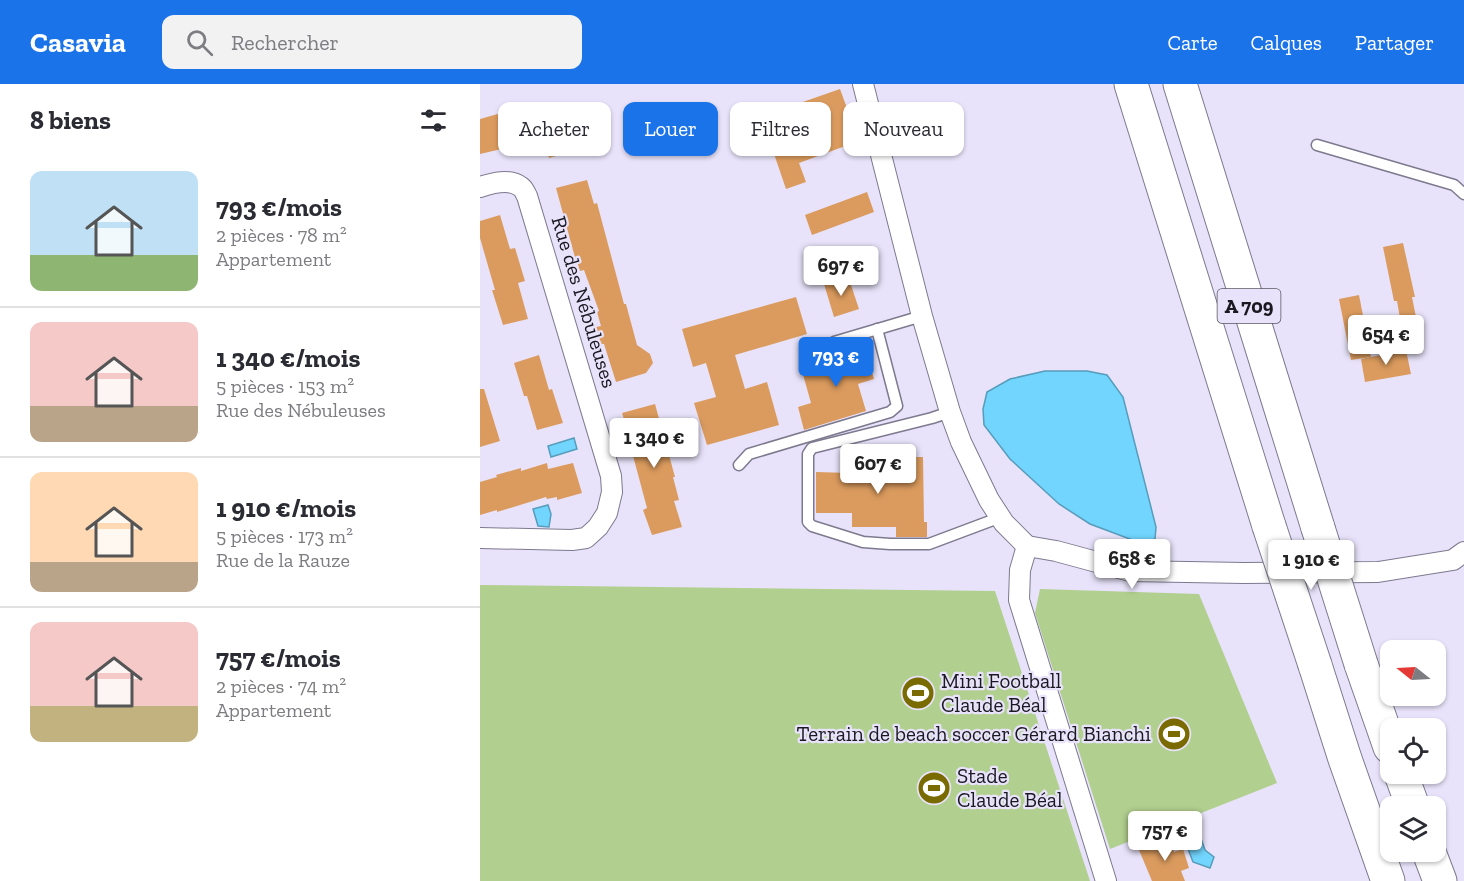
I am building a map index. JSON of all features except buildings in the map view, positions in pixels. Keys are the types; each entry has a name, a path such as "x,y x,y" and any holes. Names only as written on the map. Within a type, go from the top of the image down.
{"highway":[{"name":"A 709","path":"1131,84 1269,526 1388,881"},
{"name":"A 709","path":"1180,84 1318,528 1380,718"},
{"path":"1433,862 1440,881"}],"street":[{"path":"863,84 922,316 950,412 961,442 990,500 1004,524 1027,546 1056,551 1130,571 1244,573 1378,572 1453,560 1464,552"},
{"name":"Rue des Nébuleuses","path":"480,187 492,183 508,182 520,186 527,196 611,476 612,492 607,513 586,538 572,540 480,538"},
{"path":"1027,546 1019,581 1019,600 1106,881"}],"lane":[{"path":"1317,145 1454,185 1464,194"},
{"path":"834,342 922,316"},
{"path":"739,465 749,454 890,412 897,406 877,330"},
{"path":"950,412 812,448 808,454 808,522 812,526 864,542 929,544 1001,517"}],"green space":[{"path":"480,585 995,591 1090,881 480,881"},
{"path":"1040,589 1199,594 1277,783 1110,849 1035,613"}],"water":[{"path":"1045,371 1087,371 1107,375 1123,397 1156,527 1155,539 1143,544 1090,524 1059,504 1010,459 984,425 983,409 987,392 1010,379"},
{"path":"574,438 577,449 551,457 548,446"},
{"path":"548,505 551,514 549,527 538,526 533,509"},
{"path":"1197,827 1205,850 1214,857 1210,868 1193,862 1182,833"}],"place":[{"name":"Mini Football Claude Béal","path":"918,693"},
{"name":"Terrain de beach soccer Gérard Bianchi","path":"1174,734"},
{"name":"Stade Claude Béal","path":"934,788"}]}
